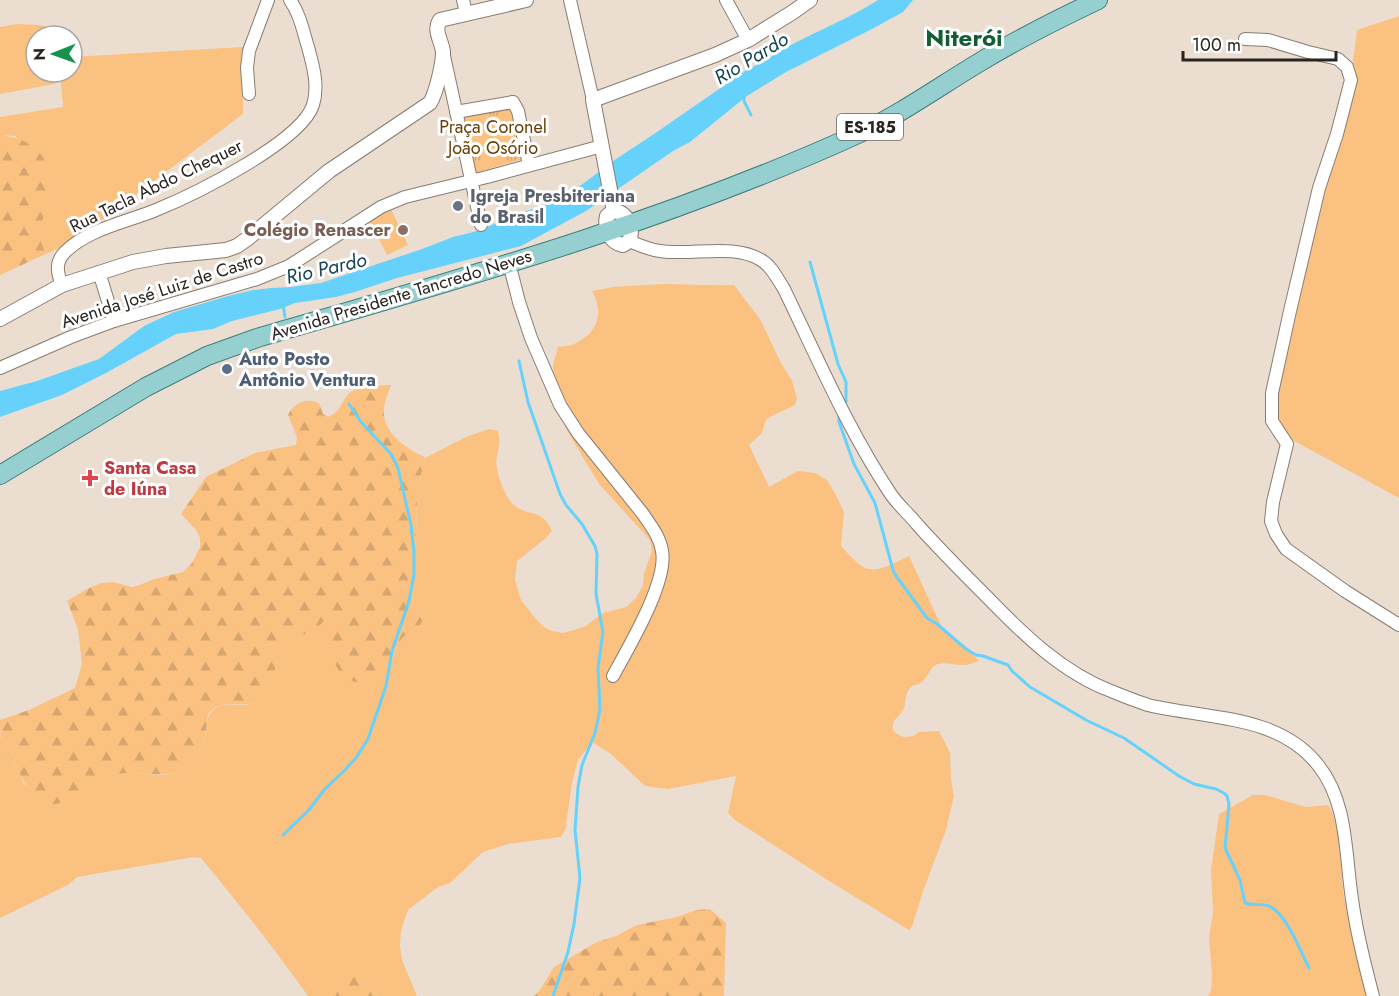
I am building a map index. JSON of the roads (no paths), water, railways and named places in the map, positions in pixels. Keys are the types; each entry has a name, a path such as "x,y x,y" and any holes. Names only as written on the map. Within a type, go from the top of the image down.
{"main road":[{"name":"ES-185","path":"616,224 650,217 766,174 861,133 1014,41 1098,0"},
{"path":"561,246 616,224"},
{"path":"561,246 593,229 616,224"},
{"name":"Avenida Presidente Tancredo Neves","path":"0,475 146,387 207,356 257,338 561,246"}],"street":[{"path":"249,94 248,59 268,0"},
{"name":"Rua Tacla Abdo Chequer","path":"62,285 57,274 58,263 64,253 83,238 157,210 252,162 295,130 308,115 313,107 316,93 313,64 301,23 290,0"},
{"path":"481,225 437,29 438,21 465,7 526,0"},
{"path":"570,0 593,100 616,224 659,251 734,252 762,260 784,289 867,454 892,495 933,542 1006,617 1053,658 1077,675 1109,691 1148,704 1242,721 1280,734 1302,749 1318,765 1336,796 1344,836 1352,900 1373,996"},
{"path":"726,0 748,40"},
{"path":"593,100 715,55 748,40 810,0"},
{"path":"1245,39 1268,40 1338,59 1347,67 1351,80 1337,134 1319,188 1272,393 1272,421 1287,444 1273,502 1271,521 1286,549 1345,591 1399,625"},
{"path":"0,319 62,285 99,272 133,262 166,256 226,250 248,239 329,171 430,103 437,85 443,52"},
{"path":"456,112 513,102 518,111 529,165"},
{"name":"Avenida José Luiz de Castro","path":"0,368 114,321 257,279 289,266 393,201 420,192 471,181 602,146"},
{"path":"509,263 531,338 560,405 578,433 643,514 660,542 663,554 660,579 655,594 614,676"},
{"path":"99,272 114,321"}],"water":[{"path":"878,0 913,0 903,12 786,72 747,96 690,142 673,151 586,211 521,246 397,278 336,297 295,303 232,321 213,329 176,334 62,395 0,417 0,391 37,381 99,359 144,326 174,312 253,290 321,283 453,237 477,231 553,202 572,192 616,159 748,69"}],"waterway":[{"path":"744,95 744,101 751,115"},
{"path":"810,262 838,364 846,382 846,402"},
{"path":"283,304 285,317"},
{"path":"519,361 528,402 560,494 595,546 597,554 596,594 603,632 598,668 600,710 595,733 582,765 578,787 575,830 580,878 574,924 568,952 553,996"},
{"path":"283,835 356,758 368,739 386,686 392,651 409,601 414,574 411,525 398,468 391,454 361,422 349,404"},
{"path":"839,413 839,422 854,464 875,503 893,570 927,618 966,649 976,655 1008,665 1030,687 1086,720 1124,738 1179,776 1194,784 1224,793 1229,804 1225,848 1240,880 1245,903 1269,906 1281,916 1309,968"}],"place":[{"name":"Igreja Presbiteriana do Brasil","path":"458,206"},
{"name":"Colégio Renascer","path":"403,230"},
{"name":"Auto Posto Antônio Ventura","path":"227,369"},
{"name":"Santa Casa de Iúna","path":"90,478"}],"district":[{"name":"Niterói","path":"964,38"}],"water label":[{"name":"Rio Pardo","path":"751,58"},
{"name":"Rio Pardo","path":"326,268"}],"park label":[{"name":"Praça Coronel João Osório","path":"493,137"}]}
